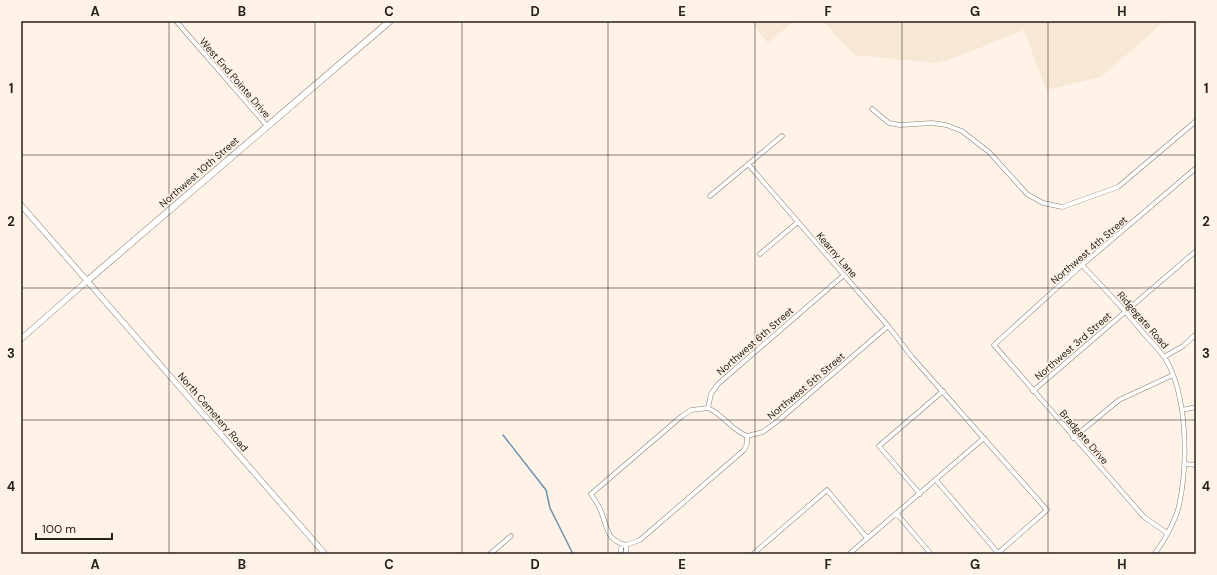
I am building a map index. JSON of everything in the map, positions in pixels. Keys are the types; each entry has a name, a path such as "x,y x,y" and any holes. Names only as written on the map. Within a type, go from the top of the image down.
{"main road":[{"name":"Northwest 10th Street","path":"87,281 390,21"}],"street":[{"name":"West End Pointe Drive","path":"176,21 268,126"},
{"path":"872,109 888,123 900,125 932,123 946,125 962,131 989,152 1026,194 1043,203 1062,207 1118,187 1196,121"},
{"path":"710,196 782,136"},
{"name":"Kearny Lane","path":"748,164 888,326 912,357 1047,510 998,553"},
{"name":"Northwest 4th Street","path":"994,345 1082,265 1196,168"},
{"name":"North Cemetery Road","path":"21,205 325,554"},
{"path":"760,254 798,222"},
{"name":"Northwest 3rd Street","path":"1033,391 1196,251"},
{"name":"Ridgegate Road","path":"1082,265 1126,311 1164,358 1173,375 1182,410 1184,464 1179,507 1167,533 1154,554"},
{"name":"Northwest 6th Street","path":"708,408 711,394 718,384 844,275"},
{"name":"Northwest 10th Street","path":"21,339 87,281"},
{"name":"Northwest 5th Street","path":"747,436 763,432 779,420 888,326"},
{"path":"1164,358 1183,346 1196,334"},
{"name":"Bradgate Drive","path":"994,345 1073,438 1144,517 1167,533"},
{"path":"1073,438 1119,400 1173,375"},
{"path":"920,494 879,446 943,391"},
{"path":"1182,410 1196,407"},
{"path":"620,554 624,545 640,540 744,450 747,444 747,436 738,432 721,416 708,408 691,410 682,416 592,494 602,514 606,530 612,537 624,545 626,554"},
{"path":"849,554 984,438"},
{"path":"1184,464 1196,465"},
{"path":"936,480 998,553"},
{"path":"753,554 827,490 867,538"},
{"path":"897,514 931,554"},
{"path":"490,554 512,536"}],"shaded area":[{"path":"750,21 794,21 768,43"},
{"path":"823,21 1165,21 1101,77 1046,90 1024,30 960,56 936,63 854,55"}],"waterway":[{"path":"503,435 546,490 550,508 573,554"}]}
